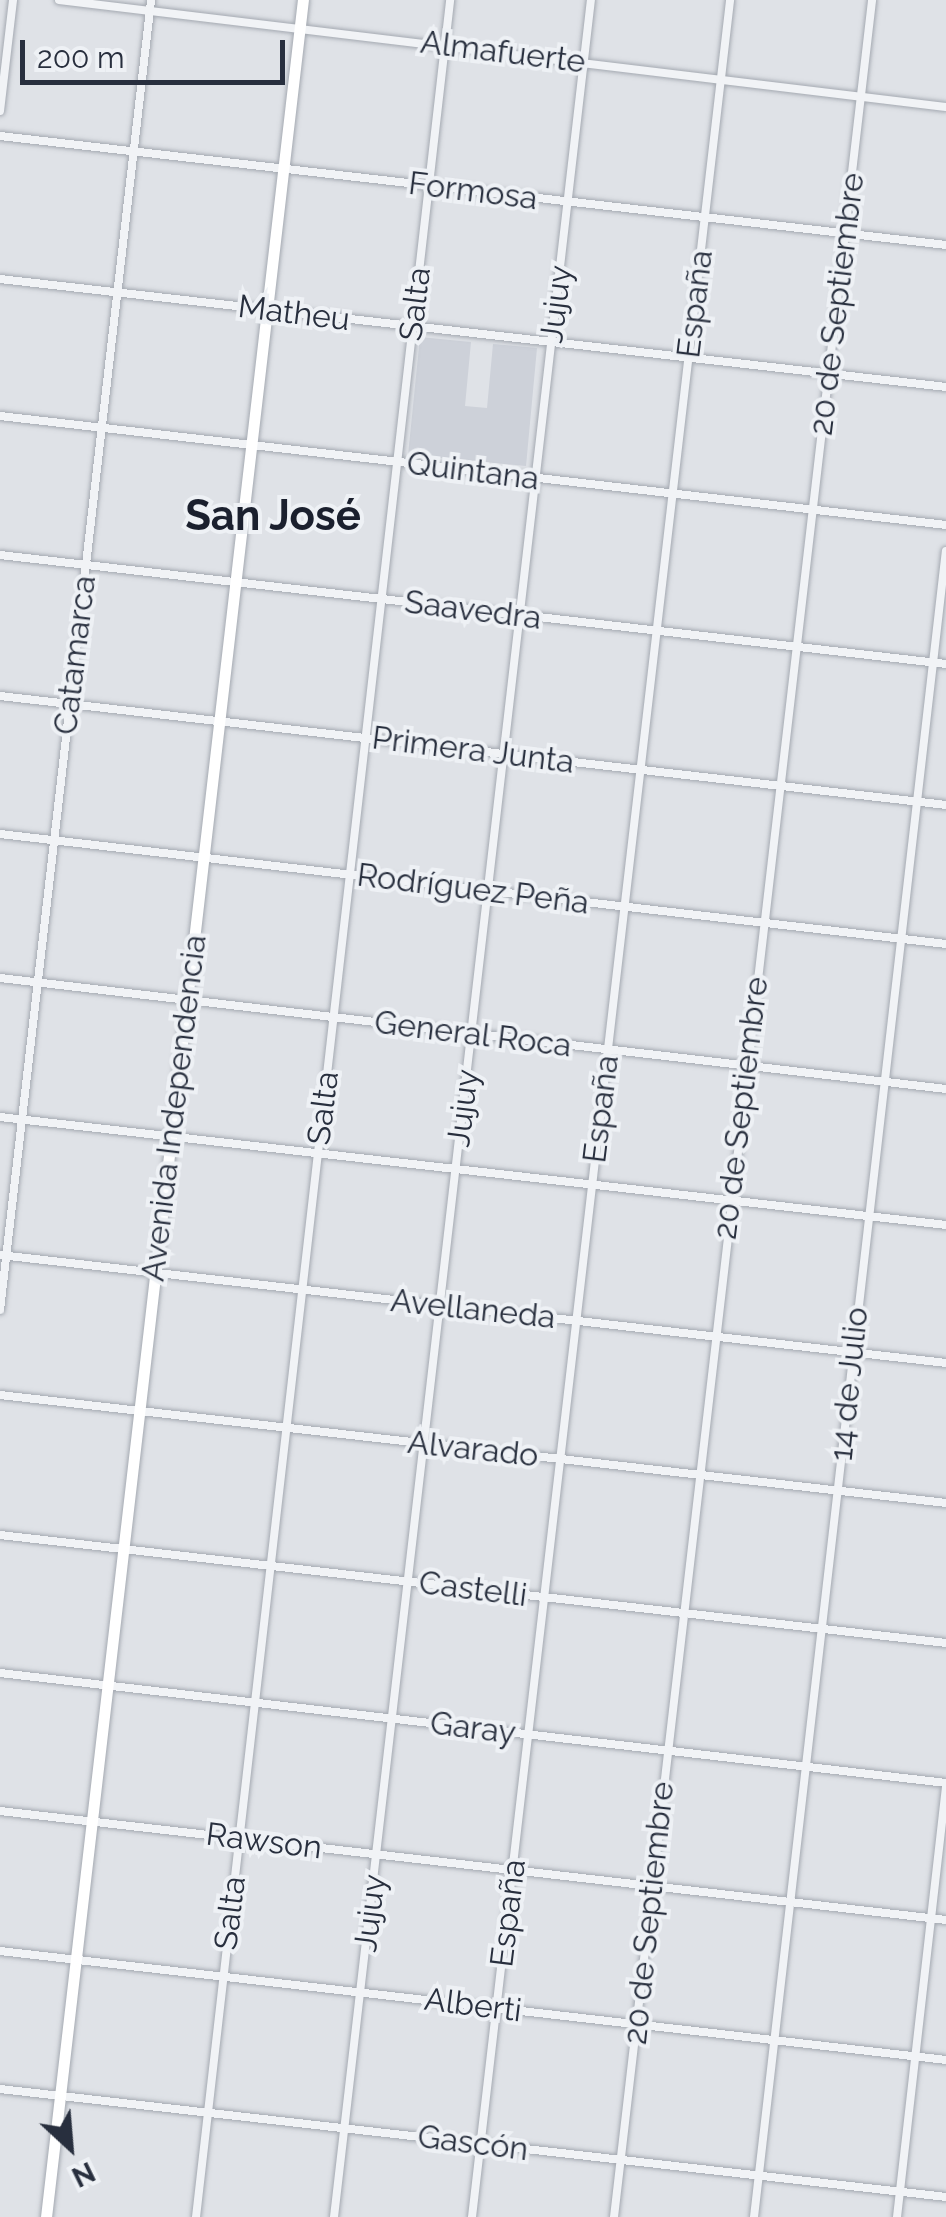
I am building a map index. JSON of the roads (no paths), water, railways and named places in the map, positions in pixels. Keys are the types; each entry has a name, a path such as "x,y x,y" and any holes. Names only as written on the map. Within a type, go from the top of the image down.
{"main road":[{"name":"Avenida Independencia","path":"46,2217 304,0"}],"street":[{"path":"0,110 13,0"},
{"name":"Almafuerte","path":"60,0 946,107"},
{"name":"Catamarca","path":"0,1310 3,1255 151,0"},
{"name":"Salta","path":"196,2217 450,0"},
{"name":"Jujuy","path":"334,2217 591,0"},
{"name":"España","path":"472,2217 730,0"},
{"name":"20 de Septiembre","path":"614,2217 872,0"},
{"name":"Formosa","path":"0,136 946,246"},
{"name":"Matheu","path":"0,279 946,387"},
{"name":"Quintana","path":"0,416 946,526"},
{"name":"14 de Julio","path":"754,2217 854,1352 866,1216 946,551"},
{"name":"Saavedra","path":"0,555 946,664"},
{"name":"Primera Junta","path":"0,696 946,804"},
{"name":"Rodríguez Peña","path":"0,834 946,944"},
{"name":"General Roca","path":"0,978 946,1089"},
{"path":"0,1117 946,1224"},
{"name":"Avellaneda","path":"3,1255 946,1363"},
{"name":"Alvarado","path":"0,1395 946,1503"},
{"name":"Castelli","path":"0,1534 946,1643"},
{"name":"Garay","path":"0,1672 946,1784"},
{"path":"897,2217 946,1784"},
{"name":"Rawson","path":"0,1811 946,1920"},
{"name":"Alberti","path":"0,1951 946,2060"},
{"name":"Gascón","path":"0,2088 946,2198"}],"district":[{"name":"San José","path":"273,516"}]}
